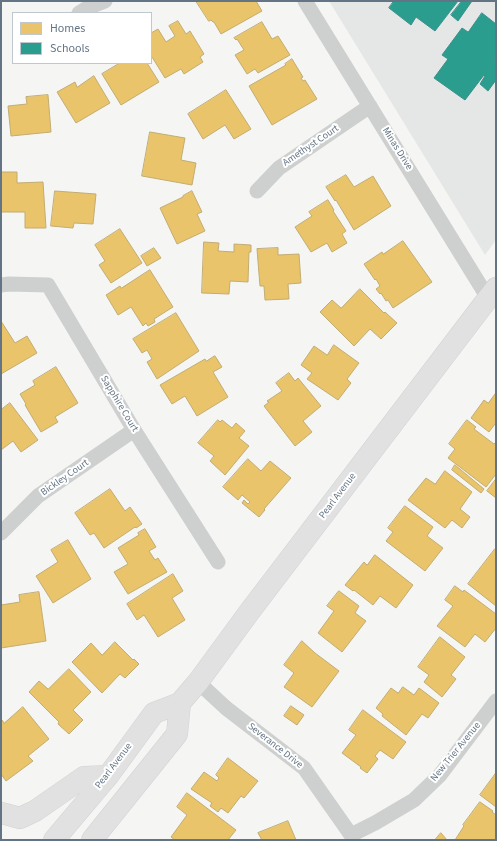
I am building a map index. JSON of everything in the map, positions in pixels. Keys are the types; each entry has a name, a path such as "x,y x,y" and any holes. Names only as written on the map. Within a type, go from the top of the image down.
{"street":[{"path":"81,12 105,1"},
{"name":"Minas Drive","path":"305,1 370,106 492,293"},
{"name":"Amethyst Court","path":"257,191 279,168 370,106"},
{"name":"Sapphire Court","path":"1,285 48,285 134,430 218,562"},
{"name":"Pearl Avenue","path":"54,840 108,776 154,713 180,703 198,682 250,611 492,293"},
{"name":"Bickley Court","path":"1,533 38,496 134,430"},
{"name":"Severance Drive","path":"198,682 226,708 304,768 352,837"},
{"name":"New Trier Avenue","path":"352,837 414,800 440,775 496,701"},
{"path":"92,840 177,734 180,703"},
{"path":"1,813 20,818 35,811 84,777 108,776"}],"shaded area":[{"path":"329,1 496,1 496,240 485,255"}],"building: Homes":[{"path":"196,1 256,1 262,11 221,34 214,22 211,20 209,21"},
{"path":"178,21 186,34 190,31 204,54 200,57 203,62 184,74 181,69 165,78 152,57 152,32 158,29 166,42 175,36 169,26"},
{"path":"262,22 272,39 278,36 290,55 258,73 255,69 247,74 235,55 244,50 237,39 236,40 234,38"},
{"path":"292,59 303,77 301,78 303,81 305,80 317,99 272,125 249,86 286,65 285,64"},
{"path":"118,64 148,64 159,82 121,105 102,74"},
{"path":"94,76 110,103 76,123 57,92 75,82 77,87"},
{"path":"226,90 251,129 234,139 225,125 203,139 188,114"},
{"path":"48,95 51,132 11,136 8,106 27,104 26,97"},
{"path":"150,132 185,138 181,160 196,163 192,185 142,176"},
{"path":"1,172 17,172 17,183 43,182 46,228 25,228 25,212 1,212"},
{"path":"346,175 354,187 373,176 391,206 354,230 336,200 335,201 326,187"},
{"path":"55,191 96,194 93,224 74,223 73,228 51,226"},
{"path":"192,191 202,212 197,214 205,231 177,244 160,208"},
{"path":"328,200 346,231 342,234 347,243 332,252 327,243 311,252 295,227 312,216 309,212"},
{"path":"120,229 142,263 111,283 99,265 105,261 95,245"},
{"path":"403,241 432,282 393,308 388,300 386,301 381,293 380,294 376,289 380,286 364,264"},
{"path":"204,242 219,243 218,251 234,252 234,244 251,245 251,252 249,252 248,282 230,281 229,294 202,293"},
{"path":"154,248 161,258 147,266 141,256"},
{"path":"278,248 278,255 299,254 301,283 288,284 289,299 265,300 264,286 260,286 257,249"},
{"path":"150,270 173,307 154,319 155,322 148,326 146,323 143,326 131,307 118,315 106,295 120,286 121,288"},
{"path":"360,289 384,313 385,312 397,323 381,339 370,329 354,346 320,312 332,300 341,308"},
{"path":"176,313 199,351 157,379 147,362 152,359 147,350 142,353 133,339"},
{"path":"1,321 15,343 27,336 37,353 1,374"},
{"path":"334,345 359,363 347,379 351,383 338,400 307,379 312,373 301,365 314,346 327,355"},
{"path":"215,356 222,367 213,372 228,397 197,416 185,396 172,404 160,385 205,359 206,361"},
{"path":"56,367 78,403 55,417 58,422 41,432 20,394 35,385 33,381"},
{"path":"289,373 295,381 298,378 321,406 303,421 312,432 295,446 264,406 269,402 267,401 282,391 276,383"},
{"path":"496,393 496,424 489,432 471,418 484,400 488,403"},
{"path":"10,403 38,440 21,452 13,441 1,450 1,410"},
{"path":"218,420 220,422 222,420 232,428 236,423 245,431 239,438 249,446 225,475 210,461 214,456 198,443"},
{"path":"467,420 476,427 474,429 494,444 496,442 496,474 486,487 448,458 455,449 449,444"},
{"path":"248,459 261,471 270,461 291,478 264,509 265,510 259,517 242,503 244,500 248,504 250,502 242,495 238,500 223,487"},
{"path":"455,465 484,489 481,493 452,470"},
{"path":"445,471 472,492 460,509 470,517 462,528 452,520 445,528 408,500 426,478 435,484"},
{"path":"496,479 496,498 487,491"},
{"path":"110,489 125,511 130,507 142,524 136,528 135,527 104,548 94,533 90,535 75,513"},
{"path":"405,506 433,527 427,536 443,548 425,571 386,541 393,532 388,528"},
{"path":"145,529 156,547 149,551 155,560 158,558 167,572 128,594 114,572 128,564 118,548 139,535 138,533"},
{"path":"68,540 91,579 53,603 36,576 58,562 51,550"},
{"path":"496,549 496,606 468,584"},
{"path":"375,555 413,585 396,608 380,596 373,605 345,585 364,562 367,565"},
{"path":"173,574 183,591 172,598 185,620 158,637 144,615 137,620 127,604"},
{"path":"455,586 463,592 464,590 496,614 496,628 485,642 475,634 465,647 437,626 453,606 445,600"},
{"path":"339,591 359,606 355,613 366,621 342,652 318,633 334,611 327,606"},
{"path":"39,592 46,641 1,648 1,605 20,602 19,595"},
{"path":"440,637 465,657 451,675 456,679 442,697 424,682 429,675 418,667"},
{"path":"302,641 339,671 312,707 284,687 294,673 284,665"},
{"path":"115,642 139,664 125,678 120,674 102,693 72,662 91,643 102,655"},
{"path":"69,669 91,692 73,710 83,720 69,734 29,692 39,681 48,689"},
{"path":"403,687 414,695 419,688 439,703 428,718 422,714 406,735 382,716 383,714 376,708 391,688 398,693"},
{"path":"291,706 304,715 297,725 284,716"},
{"path":"23,707 49,739 28,756 33,761 6,781 1,774 1,721 2,720 4,723"},
{"path":"363,710 406,742 393,759 380,750 375,756 378,759 367,773 342,753 356,735 349,730"},
{"path":"228,758 258,781 244,798 241,796 228,813 221,808 218,812 210,806 212,803 191,789 204,772 217,781 219,778 216,775"},
{"path":"496,773 496,807 480,795"},
{"path":"187,793 236,830 228,840 175,840 171,837 187,815 177,807"},
{"path":"480,802 493,811 492,812 496,815 496,840 455,840 464,826 463,825"},
{"path":"288,821 296,840 262,840 258,833"},
{"path":"441,833 447,840 435,840"}],"building: Schools":[{"path":"394,1 458,1 435,31 416,17 411,25 389,8"},
{"path":"462,1 472,1 458,21 451,15"},
{"path":"482,13 496,24 496,59 494,62 496,62 496,80 488,91 480,84 485,76 484,75 465,100 434,78 448,59 442,55 462,28 468,32"}]}
